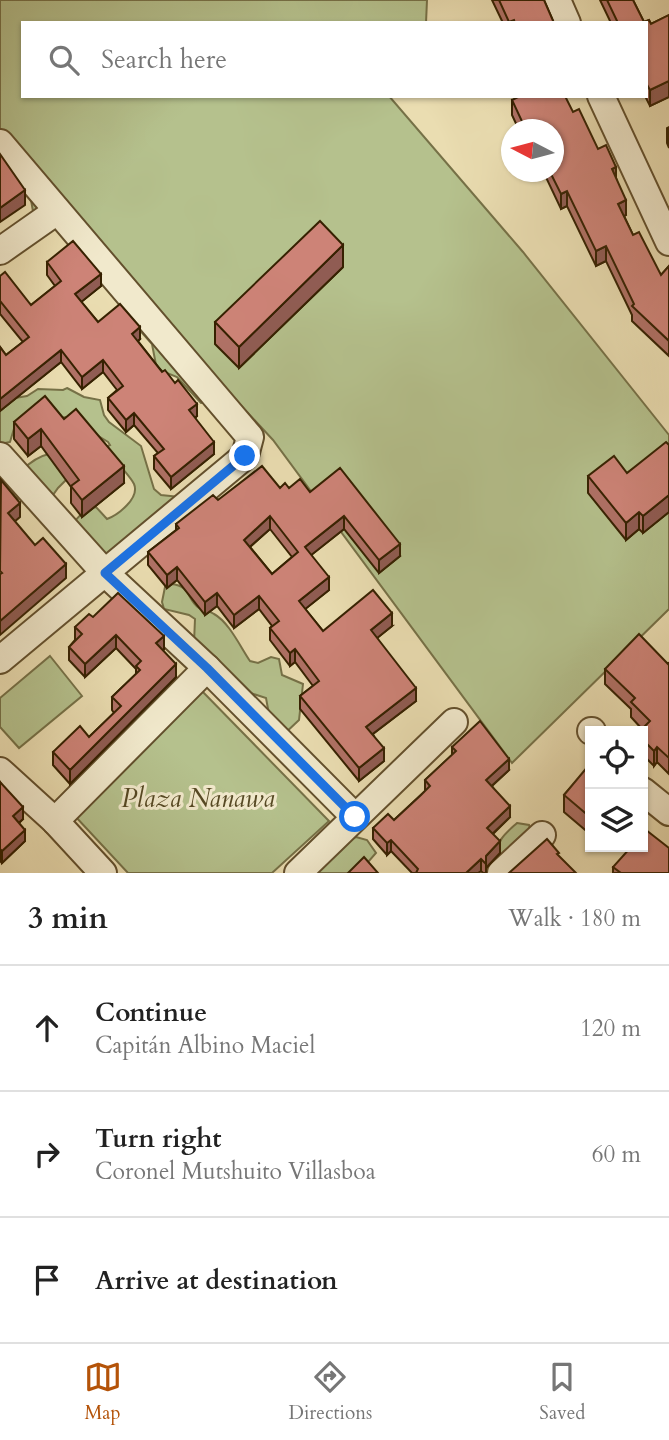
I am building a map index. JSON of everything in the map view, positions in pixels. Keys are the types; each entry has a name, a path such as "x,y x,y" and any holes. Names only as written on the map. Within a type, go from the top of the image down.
{"street":[{"path":"557,0 566,21"},
{"path":"602,98 669,242"},
{"path":"0,143 250,437 245,456 0,660"},
{"path":"0,251 57,211"},
{"path":"0,456 105,573 207,668 355,817"},
{"path":"55,821 207,668"},
{"path":"298,873 454,722"},
{"path":"0,771 55,821 103,873"},
{"path":"648,795 669,812"},
{"path":"501,873 542,835"}],"green space":[{"path":"0,0 427,0 426,21 21,21 21,98 391,98 523,252 669,435 669,609 512,763 273,440 235,399 201,403 177,377 162,371 156,365 152,344 135,325 79,237 34,217 31,200 0,168"},
{"path":"67,388 84,397 100,400 109,422 141,446 154,489 161,495 180,497 111,561 74,522 84,512 96,507 107,519 117,514 131,500 134,484 120,465 74,472 48,502 29,504 15,497 12,489 23,470 40,457 62,451 106,447 110,445 108,442 67,417 16,422 10,442 0,444 0,409 15,398 27,396 38,389"},
{"path":"171,584 182,587 199,608 219,618 230,629 250,661 258,663 271,657 279,659 282,675 303,684 299,720 282,736 271,725 266,698 238,689 194,643 195,619 164,609 162,602 165,587"},
{"path":"50,656 82,696 19,748 0,727 0,698"},
{"name":"Plaza Nanawa","path":"200,689 329,821 272,873 128,873 74,815"},
{"path":"517,823 529,825 531,832 500,860 497,851 500,841"},
{"path":"356,837 367,840 376,853 368,862 364,873 306,873 348,840"}],"building":[{"path":"499,0 544,0 553,21 514,20 509,21"},
{"path":"607,0 633,0 644,21 617,21"},
{"path":"669,15 669,81 650,90 646,21 649,20 651,24"},
{"path":"516,98 566,98 573,112 579,109 598,149 606,145 616,167 612,169 626,200 618,204 633,235 639,232 661,275 669,266 669,341 632,306 634,304 606,246 596,251 567,191 561,194 555,182 564,182 564,119 521,119 512,100"},
{"path":"0,154 25,190 0,208"},
{"path":"320,221 343,245 239,347 215,322"},
{"path":"73,241 101,274 75,294 98,322 120,304 140,327 132,334 162,372 165,370 175,383 178,380 197,404 189,410 214,442 171,477 154,456 164,449 134,413 126,420 108,398 123,386 103,360 82,377 61,350 0,399 0,347 6,355 29,337 0,301 0,276 5,272 31,305 61,281 47,262"},
{"path":"45,396 64,419 76,409 124,466 82,500 71,486 79,480 41,429 28,439 14,422"},
{"path":"666,442 669,445 669,495 643,516 639,512 626,523 588,476 614,456 627,473"},
{"path":"262,466 280,488 285,483 289,488 300,479 310,492 340,468 400,544 379,560 344,516 305,547 329,577 299,601 323,631 373,590 392,613 371,630 416,688 366,727 384,748 359,768 300,696 319,681 295,649 290,653 270,628 279,621 259,596 234,615 217,593 205,602 177,567 167,575 148,552 179,528 176,524 213,495 218,500","holes":["270,516 298,552 272,574 244,540"]},
{"path":"1,480 20,503 8,513 35,545 43,538 66,564 0,621 2,573"},
{"path":"118,593 164,636 156,643 176,664 70,770 53,752 80,726 89,737 121,706 112,697 140,670 136,666 141,661 116,635 85,664 69,647 82,634 75,627 89,614 93,617"},
{"path":"639,634 669,663 669,758 657,747 654,751 648,745 648,726 645,726 650,721 631,702 635,698 605,669"},
{"path":"480,721 509,759 486,780 510,806 487,828 500,841 486,856 486,864 481,859 466,873 416,873 418,869 391,840 387,843 373,828 388,814 394,820 430,786 425,780 456,751 452,747"},
{"path":"585,770 585,813 564,795"},
{"path":"0,782 23,807 13,816 25,830 2,851 0,849"},
{"path":"648,832 669,848 669,873 621,873 613,867 626,852 648,852"},
{"path":"547,839 559,853 557,854 576,873 509,873"},
{"path":"364,857 378,873 348,873"}],"route":[{"path":"245,456 105,573 207,668 355,817"}]}
